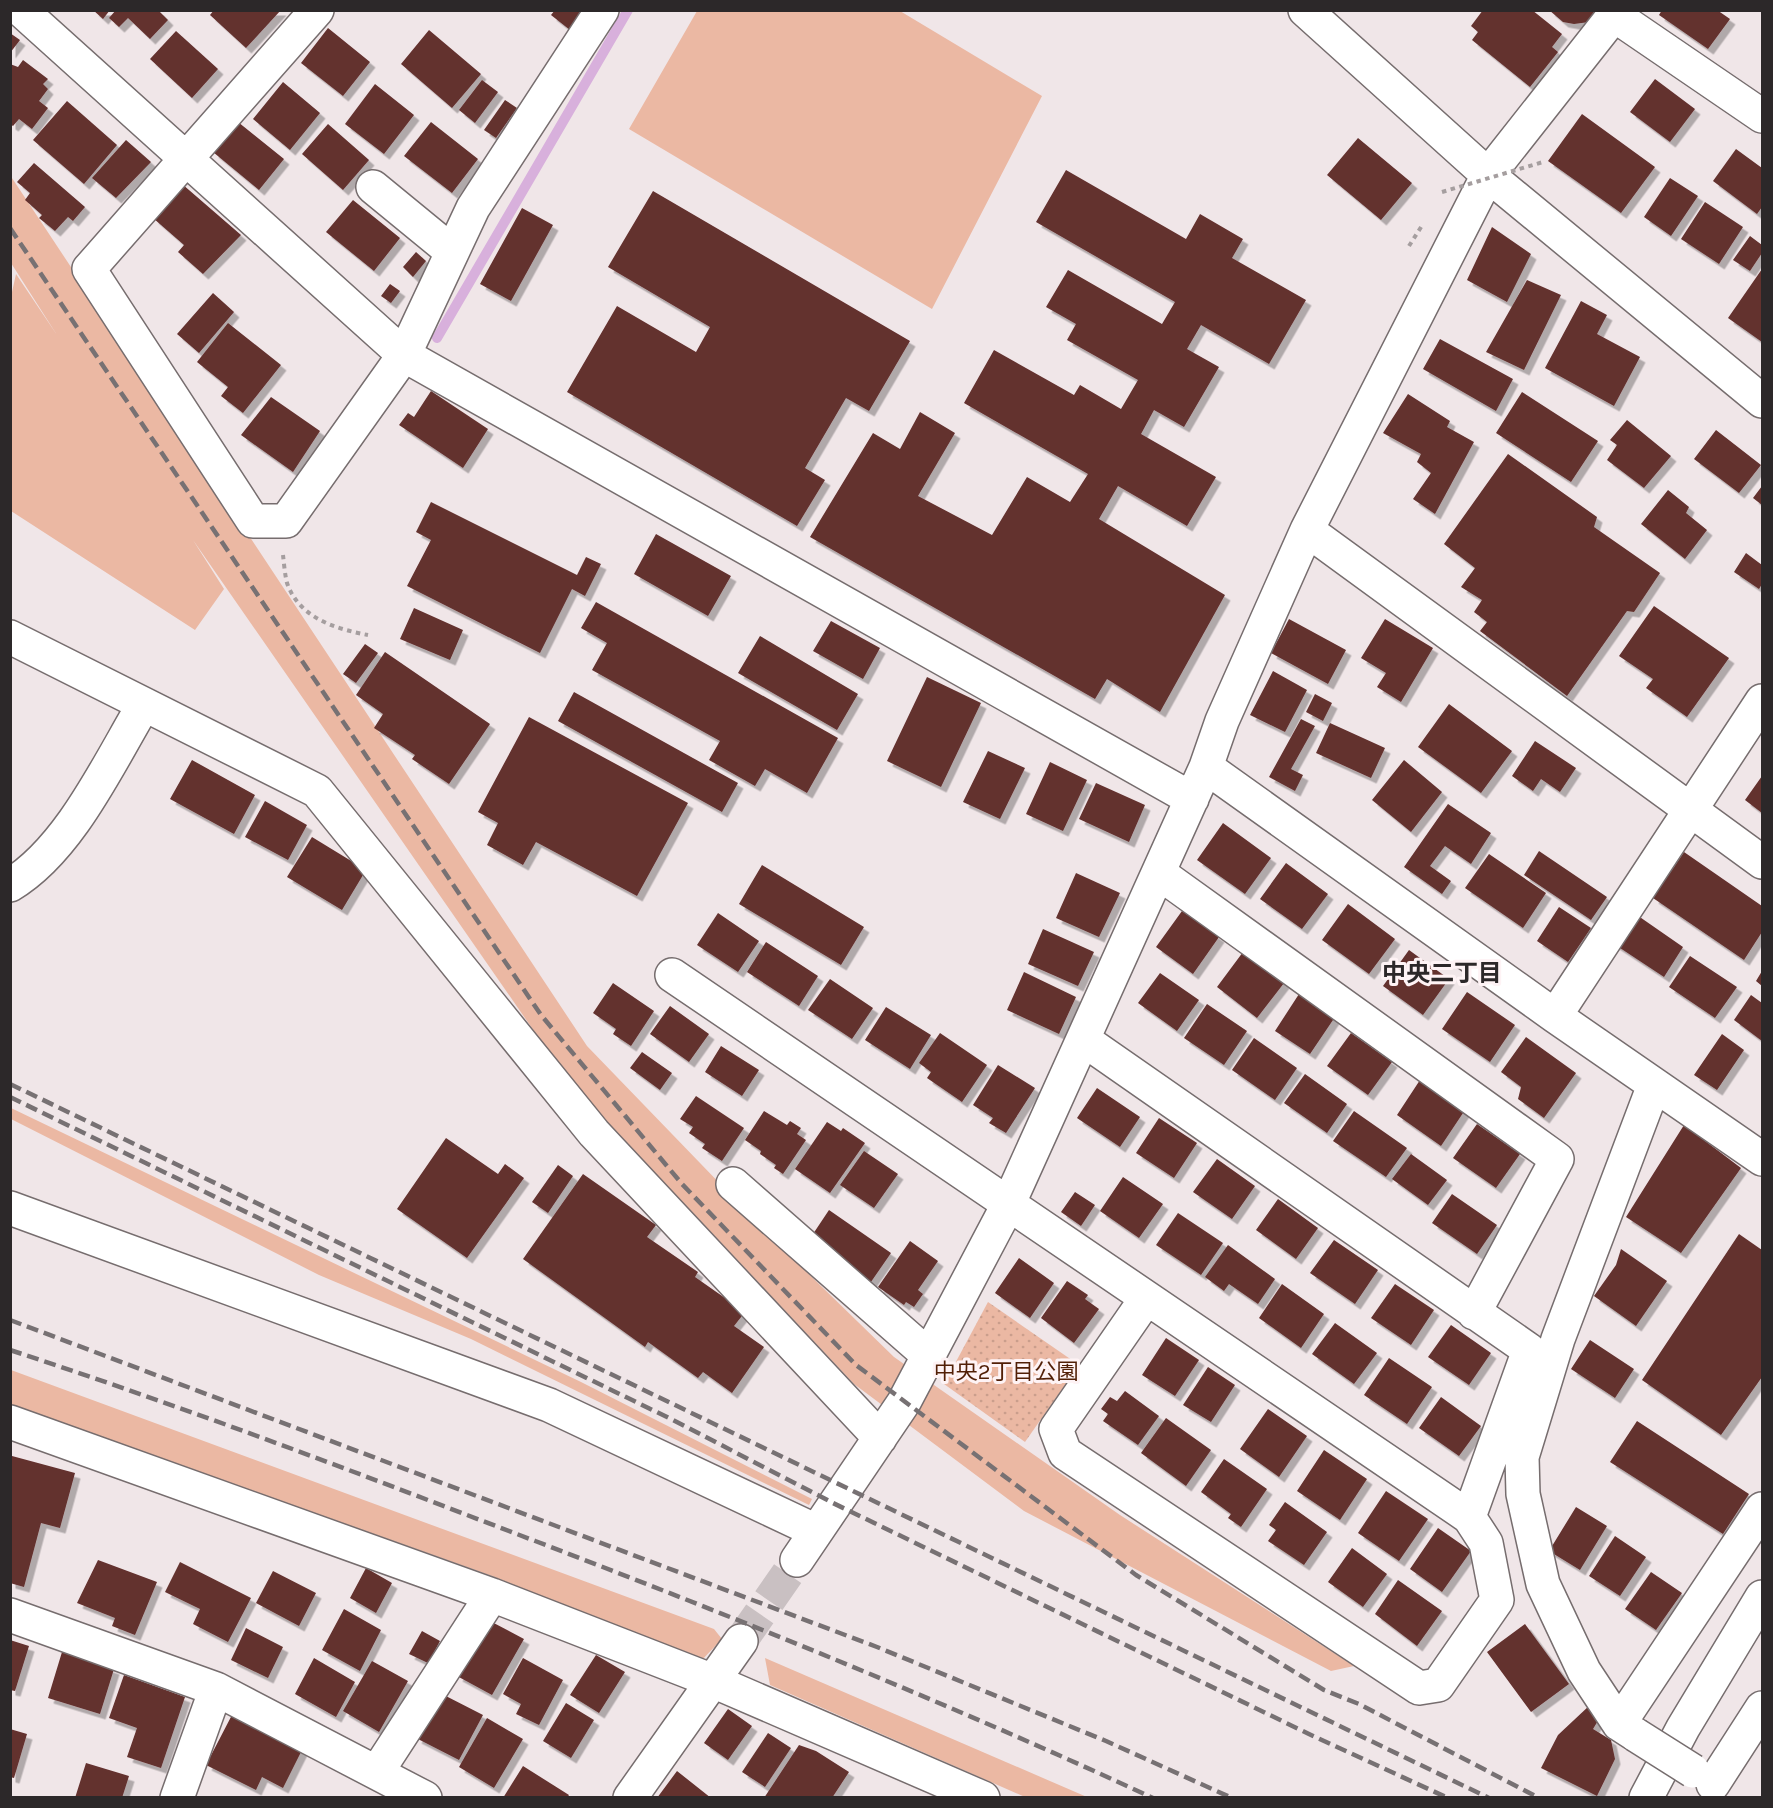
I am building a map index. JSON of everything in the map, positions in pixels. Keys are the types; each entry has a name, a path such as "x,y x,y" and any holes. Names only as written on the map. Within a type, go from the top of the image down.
{"street":[{"path":"21,10 404,355 1192,799"},
{"path":"317,10 89,269 253,521 286,521 404,355 473,208 602,10"},
{"path":"1305,10 1488,175 1762,401"},
{"path":"797,1560 904,1402 1008,1205 1192,799 1222,721 1307,530 1488,175 1616,13 1762,116"},
{"path":"373,187 452,250"},
{"path":"1307,530 1762,862"},
{"path":"10,637 143,706 317,791 594,1132 880,1438"},
{"path":"1555,1016 1692,812 1762,701"},
{"path":"10,885 45,859 65,834 143,706"},
{"path":"1206,767 1555,1016 1762,1159"},
{"path":"1159,873 1557,1159 1474,1312"},
{"path":"672,975 1469,1517 1486,1543 1497,1600 1438,1685 1419,1688 1065,1453 1056,1429 1146,1299"},
{"path":"1084,1040 1529,1350 1469,1517"},
{"path":"1654,1085 1558,1339 1522,1457 1523,1494 1543,1584 1584,1671 1627,1729 1714,1784 1762,1708"},
{"path":"733,1184 928,1355"},
{"path":"10,1208 549,1405 816,1531"},
{"path":"11,1423 492,1595 713,1681 983,1797"},
{"path":"1627,1729 1762,1509"},
{"path":"377,1772 492,1595"},
{"path":"1646,1797 1683,1728 1762,1597"},
{"path":"10,1615 216,1689 425,1797"},
{"path":"630,1797 741,1641"},
{"path":"177,1797 216,1689"}],"path":[{"path":"1442,192 1543,162"},
{"path":"286,521 282,555 288,585 303,606 322,623 368,636"}],"green space":[{"path":"697,11 900,11 1042,96 932,309 629,129"},
{"path":"10,175 587,1046 783,1249 894,1357 1120,1515 1354,1666 1331,1671 1024,1511 854,1384 568,1080 193,540 224,589 195,630 11,511 10,301 16,274 57,335 11,263"},
{"path":"11,1108 581,1382 812,1499 809,1505 471,1339 319,1275 11,1119"},
{"name":"中央2丁目公園","path":"988,1302 1079,1365 1025,1442 944,1384"},
{"path":"11,1370 714,1629 722,1639 700,1662 492,1576 11,1405"},
{"path":"765,1658 1087,1797 1025,1797 770,1685"}],"building":[{"path":"93,10 110,10 103,19"},
{"path":"116,10 158,10 168,20 150,39 128,18 119,27 109,18"},
{"path":"214,10 281,10 246,48 210,15"},
{"path":"555,10 586,10 570,30 551,15"},
{"path":"1483,10 1532,10 1562,34 1552,47 1558,52 1530,87 1472,40 1478,32 1471,26"},
{"path":"1549,10 1599,10 1589,22 1574,24 1563,22"},
{"path":"1662,10 1717,10 1730,19 1708,49 1659,15"},
{"path":"328,28 370,62 343,96 301,63"},
{"path":"429,30 481,74 452,108 401,64"},
{"path":"176,31 218,69 192,98 150,59"},
{"path":"10,33 20,40 10,53"},
{"path":"23,60 48,79 43,84 48,89 39,101 48,108 32,129 19,119 13,126 10,124 10,64 18,67"},
{"path":"1655,79 1695,109 1670,142 1630,112"},
{"path":"482,80 498,92 475,123 459,110"},
{"path":"283,82 320,113 290,150 253,119"},
{"path":"375,84 414,115 384,154 345,124"},
{"path":"505,100 517,108 496,138 484,130"},
{"path":"67,101 117,145 84,184 33,140"},
{"path":"1582,114 1655,167 1621,213 1548,161"},
{"path":"238,122 284,159 259,190 213,152"},
{"path":"431,122 478,159 452,193 404,156"},
{"path":"328,124 369,160 343,190 302,154"},
{"path":"1358,138 1412,183 1381,220 1327,175"},
{"path":"126,140 151,162 116,198 92,178"},
{"path":"1736,149 1762,168 1762,207 1757,214 1713,181"},
{"path":"34,163 85,207 73,221 68,217 55,231 39,218 42,215 25,200 30,193 17,182"},
{"path":"1066,170 1186,239 1200,214 1243,239 1232,258 1306,300 1269,364 1201,325 1187,349 1219,367 1184,427 1154,410 1141,434 1216,477 1187,526 1118,486 1099,519 1225,595 1160,712 1107,679 1095,699 810,537 873,433 900,449 920,412 955,433 918,496 992,535 1027,477 1070,502 1088,474 964,403 994,350 1074,395 1080,385 1121,409 1138,380 1067,340 1076,324 1046,307 1068,270 1162,324 1175,302 1036,222"},
{"path":"1670,178 1698,196 1671,236 1644,217"},
{"path":"182,184 241,235 203,274 178,252 184,245 153,218"},
{"path":"653,191 910,341 869,411 846,398 805,468 825,480 797,526 567,392 617,306 696,352 710,327 608,267"},
{"path":"353,200 400,238 374,271 326,232"},
{"path":"1705,202 1743,227 1719,264 1681,239"},
{"path":"522,208 553,225 511,301 480,284"},
{"path":"1492,227 1531,254 1507,302 1467,280"},
{"path":"1750,236 1762,245 1762,253 1750,271 1733,260"},
{"path":"416,252 426,261 413,277 403,267"},
{"path":"1762,269 1762,342 1728,318"},
{"path":"1527,280 1561,295 1524,370 1486,352"},
{"path":"390,284 400,291 391,303 381,296"},
{"path":"213,293 234,312 199,353 177,334"},
{"path":"1581,301 1607,315 1597,334 1640,357 1614,406 1545,368"},
{"path":"228,323 281,365 243,413 221,396 228,387 197,362"},
{"path":"1440,339 1513,379 1496,411 1423,369"},
{"path":"431,391 488,429 463,468 399,425 408,413 414,417"},
{"path":"1522,392 1598,441 1571,482 1496,433"},
{"path":"1408,394 1450,421 1447,427 1474,442 1435,514 1413,499 1431,473 1417,462 1421,454 1383,433"},
{"path":"271,397 320,431 293,472 241,435"},
{"path":"1627,420 1671,456 1644,488 1607,460 1617,445 1610,440"},
{"path":"1716,430 1761,465 1739,493 1694,459"},
{"path":"1508,454 1597,517 1594,527 1660,573 1634,612 1627,611 1567,696 1480,631 1487,622 1474,612 1482,600 1461,587 1475,568 1444,544"},
{"path":"1762,486 1762,505 1753,498"},
{"path":"1668,490 1689,507 1686,513 1707,530 1685,559 1641,524"},
{"path":"431,502 577,575 586,557 601,564 585,596 572,589 540,653 407,586 431,540 416,532"},
{"path":"656,534 731,576 708,616 634,574"},
{"path":"1746,553 1762,565 1762,584 1759,589 1734,572"},
{"path":"596,602 838,738 807,793 765,769 755,786 709,760 720,741 592,670 607,643 581,628"},
{"path":"1654,606 1729,658 1687,717 1646,688 1653,679 1619,656"},
{"path":"414,608 463,630 450,660 400,639"},
{"path":"1289,619 1346,650 1328,684 1271,653"},
{"path":"1385,619 1433,648 1401,702 1377,687 1386,673 1361,658"},
{"path":"831,621 880,648 863,679 813,651"},
{"path":"760,636 858,694 837,730 738,673"},
{"path":"365,644 378,653 356,683 343,674"},
{"path":"385,652 490,724 449,784 412,759 415,755 374,728 383,714 356,695"},
{"path":"1273,671 1307,690 1285,732 1250,715"},
{"path":"927,677 981,703 941,787 887,761"},
{"path":"574,692 738,783 722,812 558,721"},
{"path":"1315,694 1332,703 1323,721 1306,712"},
{"path":"1449,704 1512,751 1481,793 1418,747"},
{"path":"529,717 688,803 637,896 536,842 523,865 487,845 498,823 478,812"},
{"path":"1301,719 1315,726 1291,769 1303,775 1295,791 1269,777"},
{"path":"1330,723 1385,748 1371,778 1316,753"},
{"path":"1535,741 1576,768 1560,792 1541,779 1533,791 1512,776"},
{"path":"988,751 1025,768 1000,819 963,802"},
{"path":"192,760 255,795 234,834 170,799"},
{"path":"1404,760 1442,792 1411,832 1372,800"},
{"path":"1050,762 1087,780 1063,831 1026,814"},
{"path":"1762,776 1762,813 1745,800"},
{"path":"1096,783 1145,805 1129,842 1079,819"},
{"path":"265,801 307,825 288,860 245,837"},
{"path":"1448,804 1491,833 1471,864 1445,846 1430,866 1451,881 1442,894 1404,867"},
{"path":"1223,823 1271,858 1245,894 1197,860"},
{"path":"312,837 366,870 342,910 287,877"},
{"path":"1539,851 1607,897 1591,920 1524,875"},
{"path":"1684,852 1762,906 1762,932 1744,960 1653,898"},
{"path":"1489,854 1546,893 1523,928 1465,888"},
{"path":"1286,863 1328,894 1302,929 1260,899"},
{"path":"762,865 864,927 841,965 739,904"},
{"path":"1076,873 1120,893 1099,937 1056,918"},
{"path":"1348,904 1395,939 1369,974 1322,940"},
{"path":"1559,907 1591,928 1568,962 1537,941"},
{"path":"1182,911 1219,937 1193,974 1156,947"},
{"path":"718,913 759,941 738,972 697,945"},
{"path":"1634,913 1683,947 1664,977 1614,944"},
{"path":"1043,929 1094,952 1078,986 1028,964"},
{"path":"766,942 818,976 799,1006 747,972"},
{"path":"1409,950 1449,979 1423,1015 1383,986"},
{"path":"1243,952 1284,983 1257,1018 1217,987"},
{"path":"1690,956 1737,987 1715,1018 1669,987"},
{"path":"1762,971 1762,986 1756,981"},
{"path":"1024,972 1076,997 1059,1034 1007,1010"},
{"path":"1160,973 1199,1000 1177,1031 1138,1003"},
{"path":"830,979 873,1008 852,1039 808,1010"},
{"path":"613,983 654,1011 631,1046 613,1034 616,1029 593,1013"},
{"path":"1467,992 1515,1025 1490,1062 1442,1029"},
{"path":"1299,994 1335,1017 1310,1054 1275,1031"},
{"path":"1751,995 1762,1003 1762,1041 1734,1020"},
{"path":"1207,1004 1247,1031 1224,1065 1184,1038"},
{"path":"670,1006 709,1034 689,1062 650,1034"},
{"path":"886,1007 931,1035 910,1069 865,1040"},
{"path":"940,1033 987,1065 962,1102 927,1078 931,1072 919,1063"},
{"path":"1351,1033 1392,1062 1368,1095 1327,1066"},
{"path":"1722,1034 1744,1050 1717,1090 1694,1075"},
{"path":"1526,1037 1576,1073 1544,1118 1518,1099 1521,1087 1501,1072"},
{"path":"1254,1038 1297,1068 1275,1100 1232,1070"},
{"path":"721,1046 759,1070 742,1096 705,1072"},
{"path":"642,1052 672,1073 660,1090 630,1068"},
{"path":"998,1065 1035,1088 1006,1133 989,1123 993,1118 973,1105"},
{"path":"1305,1074 1347,1104 1327,1133 1284,1103"},
{"path":"1420,1080 1465,1110 1441,1146 1397,1115"},
{"path":"1097,1088 1140,1117 1120,1147 1077,1118"},
{"path":"696,1096 744,1128 722,1161 702,1148 705,1144 689,1133 693,1127 680,1119"},
{"path":"764,1111 787,1125 790,1121 801,1128 797,1134 806,1140 783,1174 774,1168 776,1165 760,1154 761,1151 745,1140"},
{"path":"1354,1111 1407,1148 1386,1177 1333,1141"},
{"path":"1159,1118 1197,1143 1174,1178 1136,1153"},
{"path":"827,1122 841,1131 843,1128 865,1143 830,1193 795,1169"},
{"path":"1477,1124 1520,1154 1496,1188 1453,1158"},
{"path":"1684,1125 1741,1168 1681,1253 1626,1217"},
{"path":"446,1138 498,1174 505,1164 524,1178 467,1258 397,1209"},
{"path":"864,1151 898,1174 874,1208 840,1185"},
{"path":"1411,1154 1447,1180 1428,1205 1392,1179"},
{"path":"1217,1159 1255,1186 1232,1219 1193,1192"},
{"path":"558,1165 573,1176 548,1213 532,1202"},
{"path":"583,1174 656,1225 647,1237 698,1272 695,1277 745,1312 734,1326 764,1347 732,1393 703,1372 698,1378 648,1342 645,1347 523,1259"},
{"path":"1123,1177 1163,1204 1139,1238 1100,1211"},
{"path":"1075,1192 1095,1205 1081,1226 1061,1212"},
{"path":"1452,1194 1497,1225 1477,1254 1432,1223"},
{"path":"1278,1199 1318,1228 1296,1259 1256,1230"},
{"path":"829,1210 891,1253 864,1292 807,1243"},
{"path":"1178,1213 1223,1243 1201,1275 1156,1245"},
{"path":"1739,1234 1762,1250 1762,1377 1721,1435 1642,1380"},
{"path":"1334,1240 1378,1270 1355,1304 1310,1273"},
{"path":"910,1241 938,1261 918,1290 923,1294 914,1307 906,1302 904,1305 878,1287"},
{"path":"1228,1245 1275,1279 1258,1304 1229,1284 1224,1291 1205,1277"},
{"path":"1621,1249 1667,1281 1636,1326 1594,1296 1616,1265"},
{"path":"1019,1258 1054,1283 1030,1318 995,1293"},
{"path":"1067,1281 1088,1295 1085,1299 1099,1309 1074,1343 1041,1318"},
{"path":"1282,1284 1324,1314 1301,1348 1259,1318"},
{"path":"1395,1284 1434,1310 1411,1345 1371,1318"},
{"path":"1335,1323 1377,1353 1354,1384 1312,1354"},
{"path":"1451,1325 1491,1353 1469,1385 1428,1357"},
{"path":"1166,1338 1199,1360 1175,1396 1142,1375"},
{"path":"1590,1340 1634,1369 1615,1398 1571,1369"},
{"path":"1389,1358 1432,1387 1407,1424 1364,1395"},
{"path":"1208,1367 1235,1385 1211,1422 1183,1405"},
{"path":"1125,1391 1159,1416 1138,1445 1103,1421 1108,1414 1101,1409 1110,1397 1117,1401"},
{"path":"1441,1397 1481,1426 1459,1456 1419,1428"},
{"path":"1268,1409 1307,1436 1279,1477 1240,1449"},
{"path":"1166,1418 1211,1450 1186,1486 1141,1453"},
{"path":"1637,1421 1749,1494 1723,1534 1610,1462"},
{"path":"1324,1450 1367,1479 1340,1520 1297,1491"},
{"path":"12,1456 75,1473 60,1528 41,1523 24,1587 10,1583"},
{"path":"1224,1459 1267,1489 1241,1527 1228,1518 1231,1514 1201,1492"},
{"path":"1386,1491 1428,1519 1399,1561 1358,1533"},
{"path":"1285,1502 1327,1532 1304,1565 1268,1541 1276,1530 1269,1525"},
{"path":"1576,1507 1607,1526 1580,1570 1549,1551"},
{"path":"1438,1528 1471,1551 1442,1592 1410,1569"},
{"path":"1615,1536 1646,1557 1620,1596 1589,1576"},
{"path":"1352,1548 1387,1574 1363,1607 1328,1582"},
{"path":"98,1560 157,1582 135,1635 112,1626 115,1618 77,1603"},
{"path":"180,1562 251,1598 228,1642 193,1624 200,1609 165,1592"},
{"path":"366,1568 392,1583 376,1613 350,1598"},
{"path":"273,1571 316,1593 299,1626 256,1603"},
{"path":"1651,1572 1682,1593 1656,1630 1625,1609"},
{"path":"1398,1580 1442,1611 1417,1646 1375,1614"},
{"path":"344,1609 381,1630 360,1671 322,1650"},
{"path":"488,1620 524,1639 492,1695 457,1676"},
{"path":"1525,1624 1569,1684 1531,1712 1487,1652"},
{"path":"246,1628 283,1647 268,1678 231,1660"},
{"path":"422,1631 440,1641 428,1663 409,1654"},
{"path":"10,1640 29,1646 15,1691 10,1690"},
{"path":"62,1652 114,1669 100,1714 48,1698"},
{"path":"596,1655 625,1672 599,1713 570,1695"},
{"path":"314,1658 355,1682 336,1717 295,1694"},
{"path":"523,1658 563,1680 539,1725 516,1714 521,1704 503,1694"},
{"path":"372,1661 408,1681 379,1732 343,1711"},
{"path":"124,1675 185,1697 161,1768 127,1757 137,1728 109,1718"},
{"path":"440,1693 483,1715 459,1760 416,1738"},
{"path":"566,1703 594,1720 571,1758 543,1741"},
{"path":"1590,1705 1599,1719 1593,1729 1611,1740 1615,1759 1597,1796 1541,1768 1558,1735"},
{"path":"728,1709 752,1726 728,1760 704,1743"},
{"path":"233,1713 303,1748 283,1788 262,1777 256,1790 206,1765"},
{"path":"487,1718 523,1739 494,1788 459,1767"},
{"path":"10,1729 27,1734 14,1778 10,1777"},
{"path":"768,1733 791,1748 765,1787 742,1772"},
{"path":"799,1745 816,1751 849,1772 832,1798 764,1798"},
{"path":"86,1763 129,1776 122,1798 75,1798"},
{"path":"523,1766 569,1795 567,1798 503,1798"},
{"path":"677,1771 711,1798 657,1798"}],"waterway":[{"path":"437,338 628,10"}],"tunnel":[{"path":"741,1641 797,1560"}],"railway":[{"path":"10,228 541,1015 682,1184 856,1365 1136,1575 1324,1690 1359,1704 1539,1798"},
{"path":"10,1084 1489,1798"},
{"path":"10,1097 673,1420 833,1503 1311,1735 1448,1798"},
{"path":"10,1320 877,1647 1106,1741 1232,1798"},
{"path":"10,1350 246,1432 650,1585 903,1688 1153,1798"}],"district":[{"name":"中央二丁目","path":"1442,973"}]}
